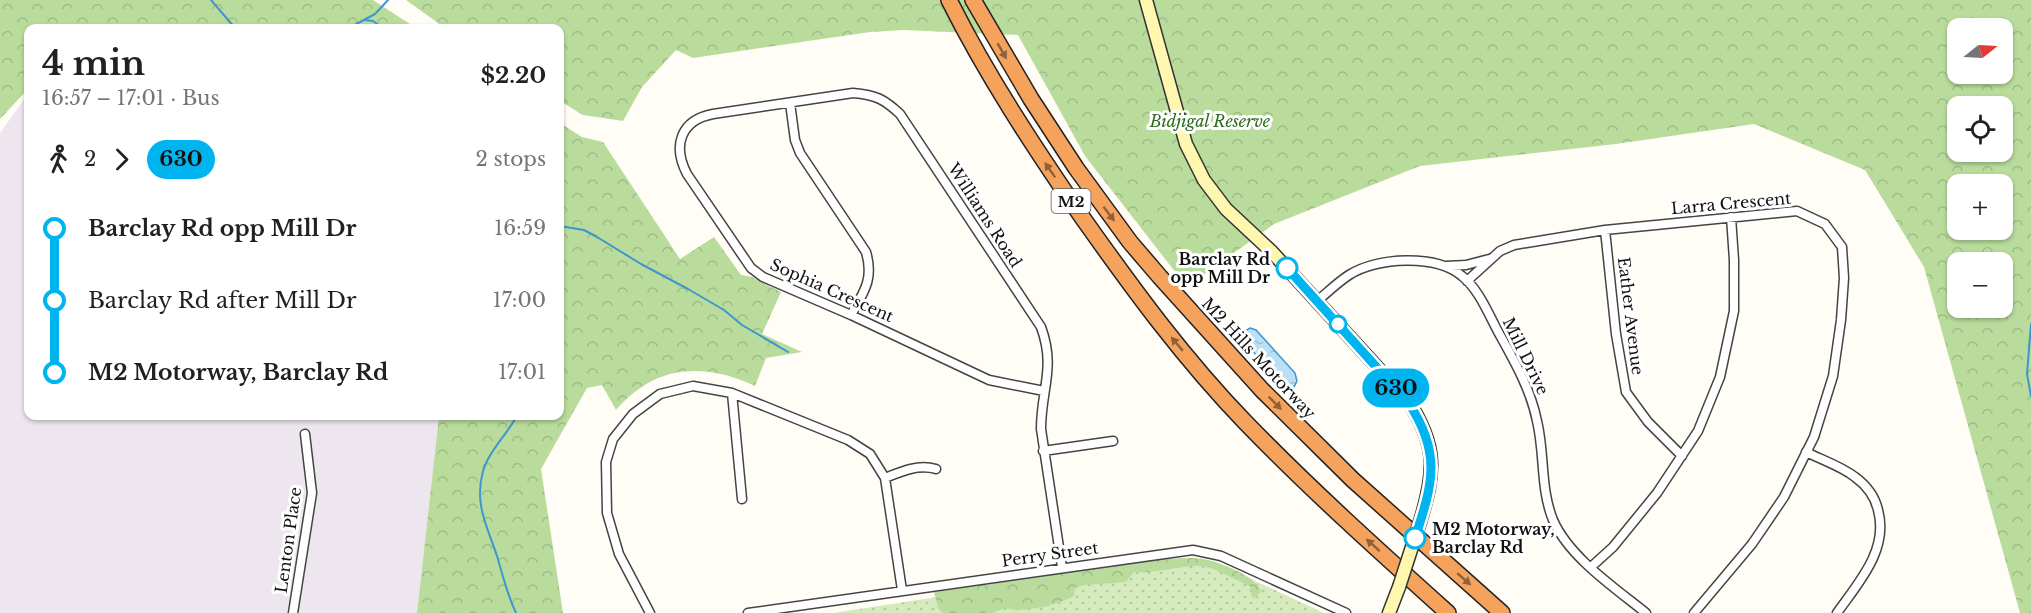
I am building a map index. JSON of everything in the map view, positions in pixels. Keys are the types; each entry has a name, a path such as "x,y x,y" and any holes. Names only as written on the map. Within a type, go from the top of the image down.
{"highway":[{"name":"M2","path":"949,0 979,57 1041,158 1151,314 1245,421 1305,483 1448,613"},
{"name":"M2 Hills Motorway","path":"973,0 1031,99 1076,168 1160,277 1248,375 1353,480 1502,613"}],"main road":[{"path":"1147,4 1186,144 1204,180 1226,209 1317,301 1408,402 1421,422 1429,446 1432,476 1430,491 1389,613"}],"street":[{"name":"Williams Road","path":"682,137 690,123 701,116 854,93 871,94 886,101 900,114 1041,327 1047,343 1048,374 1041,410 1043,451 1062,567"},
{"path":"790,103 795,140 800,153 866,252 869,277 866,288 851,315"},
{"name":"Sophia Crescent","path":"682,137 679,151 687,174 751,268 778,284 851,315 989,380 1044,391"},
{"name":"Larra Crescent","path":"1467,281 1506,247 1514,245 1605,230 1797,211 1825,224 1842,247 1844,278 1833,376 1814,437 1790,487 1761,532 1694,613"},
{"path":"1591,567 1613,547 1657,493 1698,431 1720,377 1734,310 1731,217"},
{"name":"Eather Avenue","path":"1605,230 1616,334 1626,392 1648,422 1682,456"},
{"path":"1445,266 1466,265 1492,258"},
{"name":"Mill Drive","path":"1317,301 1349,275 1369,266 1392,262 1410,261 1445,266 1467,281 1514,360 1529,393 1540,437 1545,496 1554,521 1565,540 1591,567 1646,613"},
{"path":"650,613 619,554 607,513 606,462 613,439 633,414 660,394 693,386 732,393 848,440 870,454 885,478 902,590"},
{"path":"732,393 742,499"},
{"name":"Lenton Place","path":"293,613 312,493 305,434"},
{"path":"1043,451 1113,441"},
{"path":"1806,452 1847,471 1862,482 1876,503 1881,519 1881,538 1876,553 1837,613"},
{"path":"885,478 912,468 936,468"},
{"name":"Perry Street","path":"748,613 1179,551 1202,551 1221,556 1346,613"}],"shaded area":[{"path":"24,100 24,420 439,420 417,613 0,613 0,133"}],"green space":[{"path":"0,0 373,0 410,24 24,24 24,93 0,119"},
{"name":"Bidjigal Reserve","path":"406,0 2031,0 2031,613 2020,613 1924,267 1865,170 1754,124 1616,144 1420,166 1274,224 1187,287 1085,156 1018,35 904,30 870,32 693,58 676,50 642,87 623,121 583,115 564,103 564,24 439,24"},
{"path":"564,126 582,137 603,142 680,259 714,237 741,275 752,277 781,292 762,334 802,352 766,358 755,386 717,373 698,371 663,376 631,395 616,410 602,385 587,388 541,469 563,613 417,613 439,420 564,420"},
{"path":"1198,559 1223,566 1324,613 833,613 1170,561"},
{"path":"1205,559 1230,568 1252,580 1261,591 1255,598 1252,597 1250,586 1219,571 1201,566 1134,572 1126,582 1085,585 1075,588 1074,596 1049,606 1021,610 1004,608 993,613 943,613 938,608 934,592 1153,560"}],"water":[{"path":"1250,328 1256,330 1295,373 1297,381 1294,387 1286,389 1279,384 1258,358 1246,337 1245,331"}],"waterway":[{"path":"211,0 232,24"},
{"path":"356,24 375,14 388,0"},
{"path":"365,20 377,24"},
{"path":"564,227 584,230 597,237 724,310 742,325 788,352"},
{"path":"2031,324 2027,374 2031,396"},
{"path":"514,420 486,464 480,494 486,525 516,613"}],"bus line":[{"name":"630","path":"1287,268 1408,402 1421,422 1429,446 1432,476 1430,491 1415,538"}],"place":[{"name":"Barclay Rd opp Mill Dr","path":"1287,268"},
{"name":"M2 Motorway, Barclay Rd","path":"1415,538"}]}
